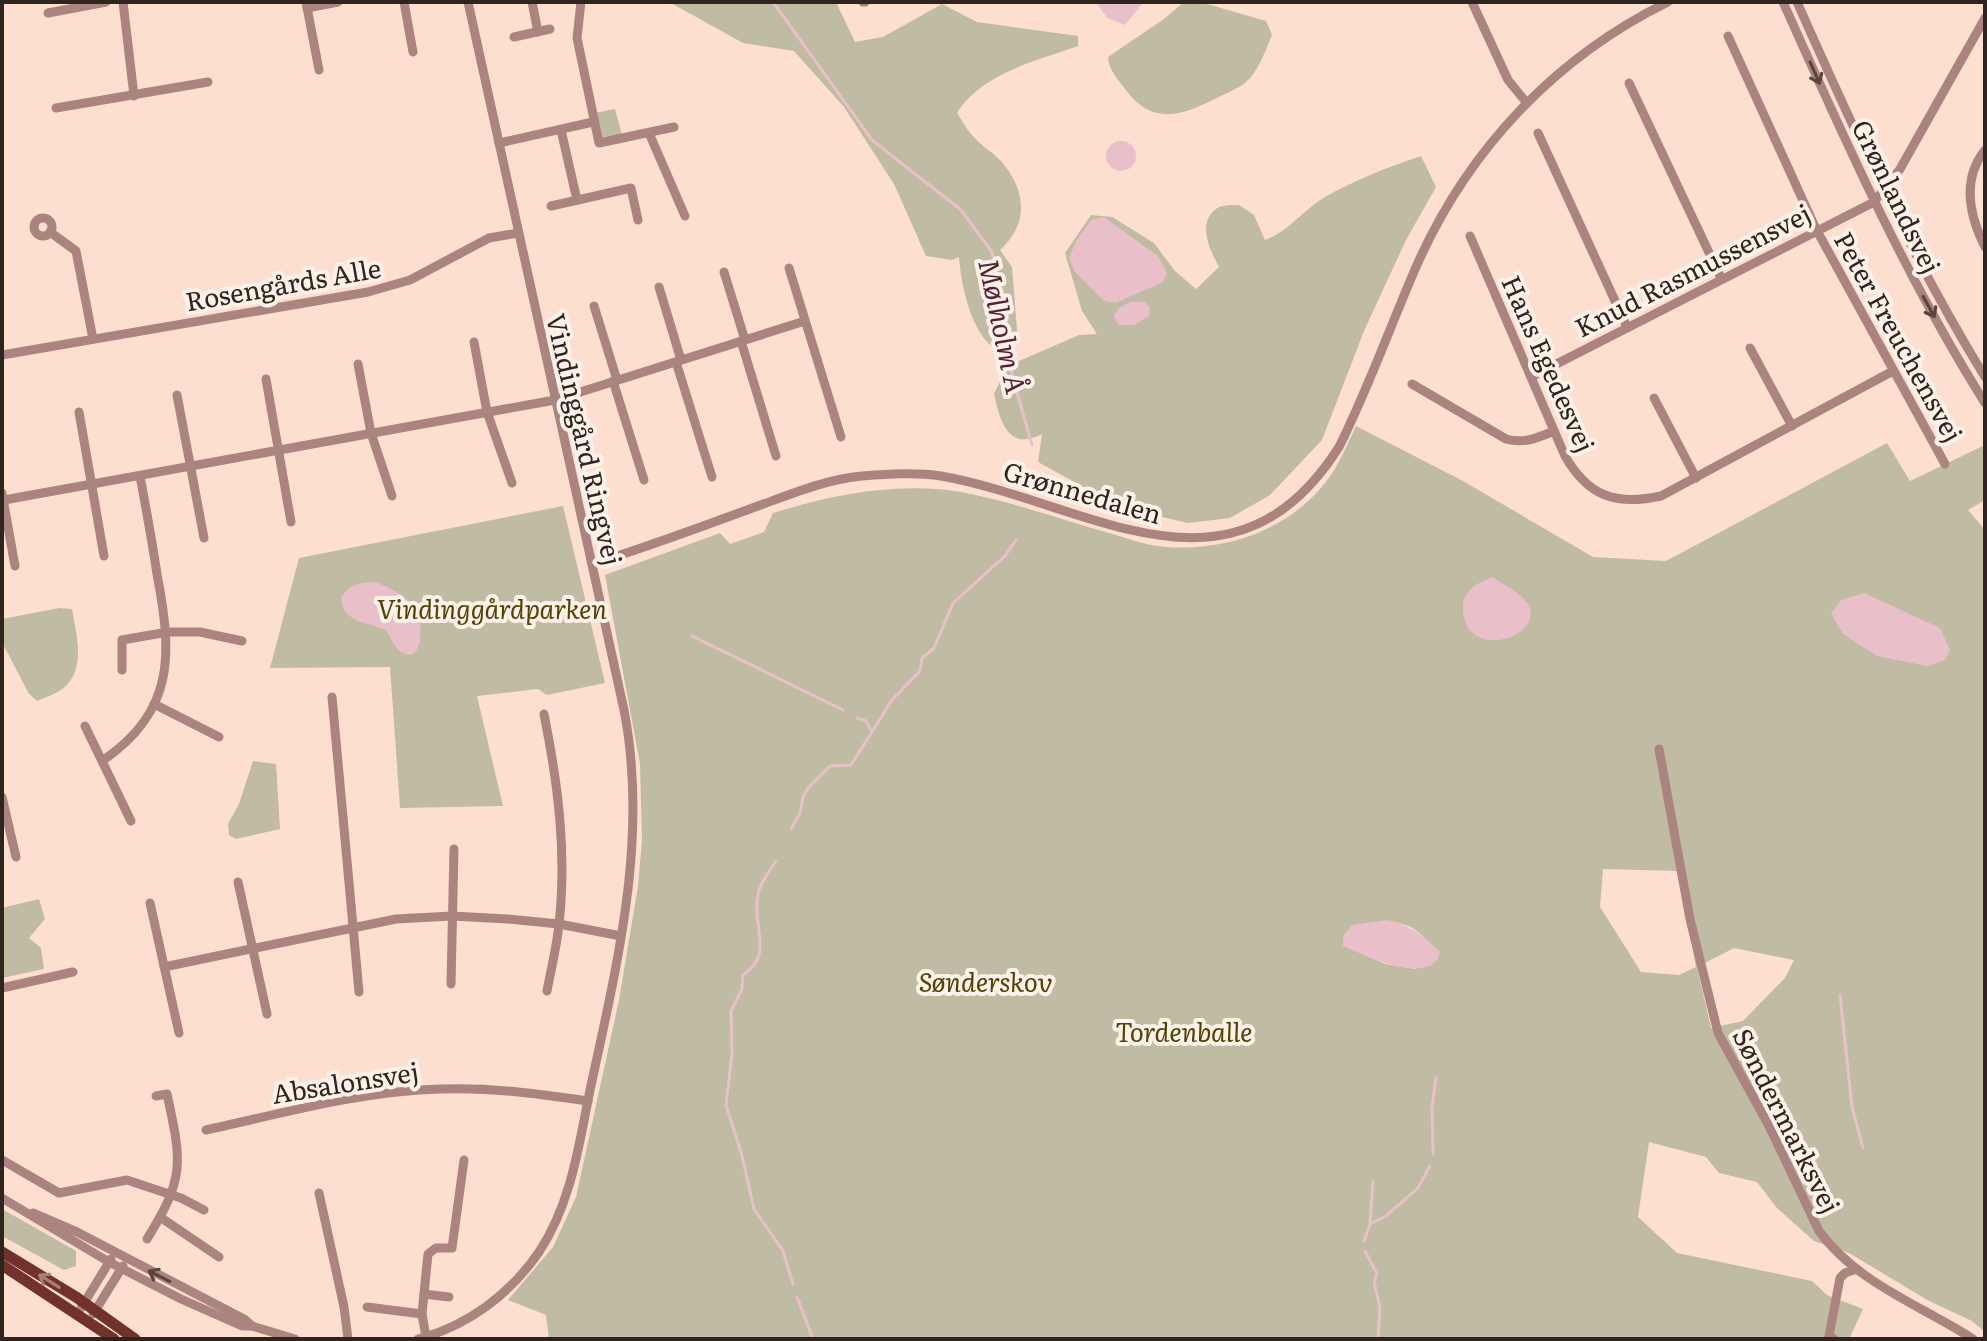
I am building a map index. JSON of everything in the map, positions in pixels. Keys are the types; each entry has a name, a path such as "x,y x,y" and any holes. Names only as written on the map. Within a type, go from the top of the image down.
{"main road":[{"path":"2,1252 95,1310 117,1336"},
{"path":"2,1265 87,1322 117,1336 135,1339"}],"street":[{"path":"48,13 106,2"},
{"path":"123,2 134,96"},
{"path":"319,70 307,5 338,2"},
{"path":"404,2 413,52"},
{"name":"Vindinggård Ringvej","path":"422,1338 464,1322 502,1295 540,1250 565,1199 621,936 634,827 631,756 592,564 468,2"},
{"path":"532,2 538,32"},
{"path":"581,2 577,38 599,143 674,127"},
{"path":"1472,2 1508,80 1526,102"},
{"name":"Grønnedalen","path":"592,564 801,490 858,476 938,475 1139,533 1174,539 1226,535 1266,521 1305,491 1322,473 1339,447 1438,221 1479,156 1526,102 1593,46 1668,2"},
{"name":"Grønlandsvej","path":"1783,2 1874,202 1984,400"},
{"name":"Grønlandsvej","path":"1797,2 1882,189 1985,379"},
{"path":"1874,202 1900,169 1985,18"},
{"path":"514,37 550,29"},
{"name":"Peter Freuchensvej","path":"1728,36 1816,229 1945,464"},
{"path":"56,108 208,82"},
{"path":"1629,83 1721,278"},
{"path":"499,143 593,122"},
{"path":"561,130 577,200"},
{"path":"649,133 662,176 685,216"},
{"path":"1538,133 1627,327"},
{"path":"1985,150 1977,160 1969,195 1971,212 1985,247"},
{"path":"551,206 631,188 638,220"},
{"name":"Knud Rasmussensvej","path":"1531,377 1874,202"},
{"path":"50,232 76,251 93,339"},
{"name":"Rosengårds Alle","path":"2,355 378,290 410,280 489,238 518,233"},
{"name":"Hans Egedesvej","path":"1470,236 1575,474 1603,495 1640,501 1661,496 1893,371"},
{"path":"789,268 841,437"},
{"path":"724,272 776,456"},
{"path":"659,287 712,477"},
{"path":"594,306 644,480"},
{"path":"15,566 3,497 140,476 555,400 805,321"},
{"path":"474,342 487,412 512,483"},
{"path":"1750,348 1792,426"},
{"path":"358,364 371,433 392,496"},
{"path":"266,379 291,522"},
{"path":"1975,387 1985,379"},
{"path":"1412,384 1506,439 1529,441 1554,431"},
{"path":"177,395 204,538"},
{"path":"1654,398 1696,478"},
{"path":"79,412 104,556"},
{"path":"102,761 118,751 139,730 154,704 165,675 168,632 140,476"},
{"path":"122,670 122,640 168,632 200,632 242,641"},
{"path":"332,697 359,992"},
{"path":"154,704 219,737"},
{"path":"544,714 557,780 560,815 559,924 547,991"},
{"path":"85,726 131,821"},
{"name":"Søndermarksvej","path":"1659,749 1690,919 1718,1033 1769,1126 1819,1231 1830,1246 1857,1269 1911,1305 1973,1339"},
{"path":"2,797 16,857"},
{"path":"451,984 454,849"},
{"path":"238,882 267,1014"},
{"path":"150,903 179,1033"},
{"path":"164,967 396,919 452,916 559,924 621,936"},
{"path":"2,988 73,972"},
{"name":"Absalonsvej","path":"206,1130 361,1096 415,1091 507,1090 588,1101"},
{"path":"147,1239 172,1196 178,1166 167,1094 156,1096"},
{"path":"2,1160 59,1193 127,1180 204,1210"},
{"path":"422,1338 428,1254 436,1248 452,1248 464,1160"},
{"path":"319,1193 348,1339"},
{"path":"2,1198 43,1216 212,1314 257,1332 295,1339"},
{"path":"160,1217 219,1257"},
{"path":"76,1315 112,1258"},
{"path":"87,1322 124,1264"},
{"path":"1834,1339 1829,1336 1840,1278 1857,1269"},
{"path":"424,1294 449,1297"},
{"path":"367,1307 422,1314"}],"green space":[{"path":"669,2 836,2 855,42 883,37 942,4 977,22 1078,36 1078,46 995,78 968,99 957,113 974,138 1009,171 1019,194 1021,206 1016,229 1000,250 1012,267 1017,330 1010,353 998,350 987,342 979,330 967,300 959,257 952,260 926,256 894,184 844,107 794,51 743,43"},
{"path":"1184,2 1200,2 1266,21 1272,35 1258,67 1242,85 1179,113 1156,113 1135,101 1112,70 1108,57"},
{"path":"615,109 622,135 602,137 595,113"},
{"path":"1421,156 1436,187 1406,240 1364,331 1322,440 1270,495 1230,518 1188,523 1145,513 1089,490 1038,462 1042,434 1021,439 1008,431 999,414 994,394 1007,366 1079,335 1097,334 1082,311 1065,253 1091,215 1112,217 1154,243 1175,271 1196,289 1219,267 1206,228 1212,213 1219,207 1239,205 1254,215 1265,240 1281,232 1317,202 1336,191"},
{"name":"Sønderskov","path":"1356,426 1463,481 1593,557 1666,561 1887,443 1910,481 1985,445 1985,500 1968,510 1985,530 1985,1332 1972,1321 1929,1301 1849,1253 1814,1241 1777,1208 1757,1182 1719,1173 1706,1157 1649,1142 1638,1217 1677,1253 1812,1281 1827,1295 1863,1309 1849,1339 549,1339 546,1315 508,1300 553,1247 576,1197 619,1000 638,886 642,840 640,764 605,575 720,533 730,544 764,532 773,513 844,495 893,489 966,493 1021,506 1139,542 1159,546 1209,546 1269,528 1305,504 1331,475","holes":["1603,869 1678,871 1696,967 1679,975 1641,972 1600,907","1396,922 1422,935 1415,969 1386,964 1362,954","1734,948 1794,960 1785,978 1743,1021 1711,1028 1697,967"]},
{"name":"Vindinggårdparken","path":"563,506 605,683 547,695 538,689 477,696 503,806 400,808 390,667 270,668 299,558"},
{"path":"59,608 72,609 78,649 76,669 63,688 37,701 29,694 4,646 2,619"},
{"path":"253,761 276,764 280,829 236,839 229,835 228,824 239,804"},
{"path":"39,899 45,919 29,938 41,948 44,969 2,978 2,908"},
{"path":"2,1209 76,1251 76,1266 64,1270 2,1236"}],"shaded area":[{"path":"1096,2 1142,4 1125,25 1107,18"},
{"path":"1121,141 1132,145 1136,156 1132,167 1121,171 1110,167 1106,156 1110,145"},
{"path":"1104,217 1159,257 1167,273 1163,282 1116,303 1104,301 1075,272 1069,258 1076,241 1091,220"},
{"path":"1131,302 1145,302 1150,307 1149,316 1134,325 1118,325 1114,316 1119,308"},
{"path":"1493,577 1521,596 1531,612 1528,624 1519,633 1505,639 1490,640 1476,636 1466,624 1464,599 1470,590"},
{"path":"372,582 395,591 416,608 420,641 414,653 408,655 401,652 387,631 351,617 346,612 341,597 344,593 354,585"},
{"path":"1864,593 1940,628 1950,650 1945,660 1927,666 1877,656 1843,634 1831,613 1841,600"},
{"path":"1387,920 1409,928 1428,941 1440,952 1435,962 1425,968 1397,966 1343,946 1343,936 1352,925"}],"waterway":[{"name":"Mølholm Å","path":"773,2 872,140 961,210 992,252 1011,352 1012,375 1032,445"},
{"name":"Mølholm Å","path":"791,829 808,788 830,766 851,765 892,700 920,671 922,658 934,648 953,603 1005,556 1016,540"},
{"path":"692,636 843,710"},
{"path":"857,718 866,721 871,730"},
{"name":"Mølholm Å","path":"776,861 758,894 758,958 743,975 742,989 731,1011 732,1054 726,1105 754,1209 783,1251 793,1284"},
{"path":"1840,995 1852,1107 1863,1148"},
{"path":"1433,1154 1432,1107 1436,1078"},
{"path":"1364,1241 1370,1224 1386,1216 1418,1188 1430,1166"},
{"path":"1370,1222 1373,1181"},
{"path":"1365,1251 1377,1274 1374,1282 1380,1307 1378,1339"},
{"name":"Mølholm Å","path":"797,1297 813,1339"}],"park label":[{"name":"Tordenballe","path":"1184,1030"}]}
